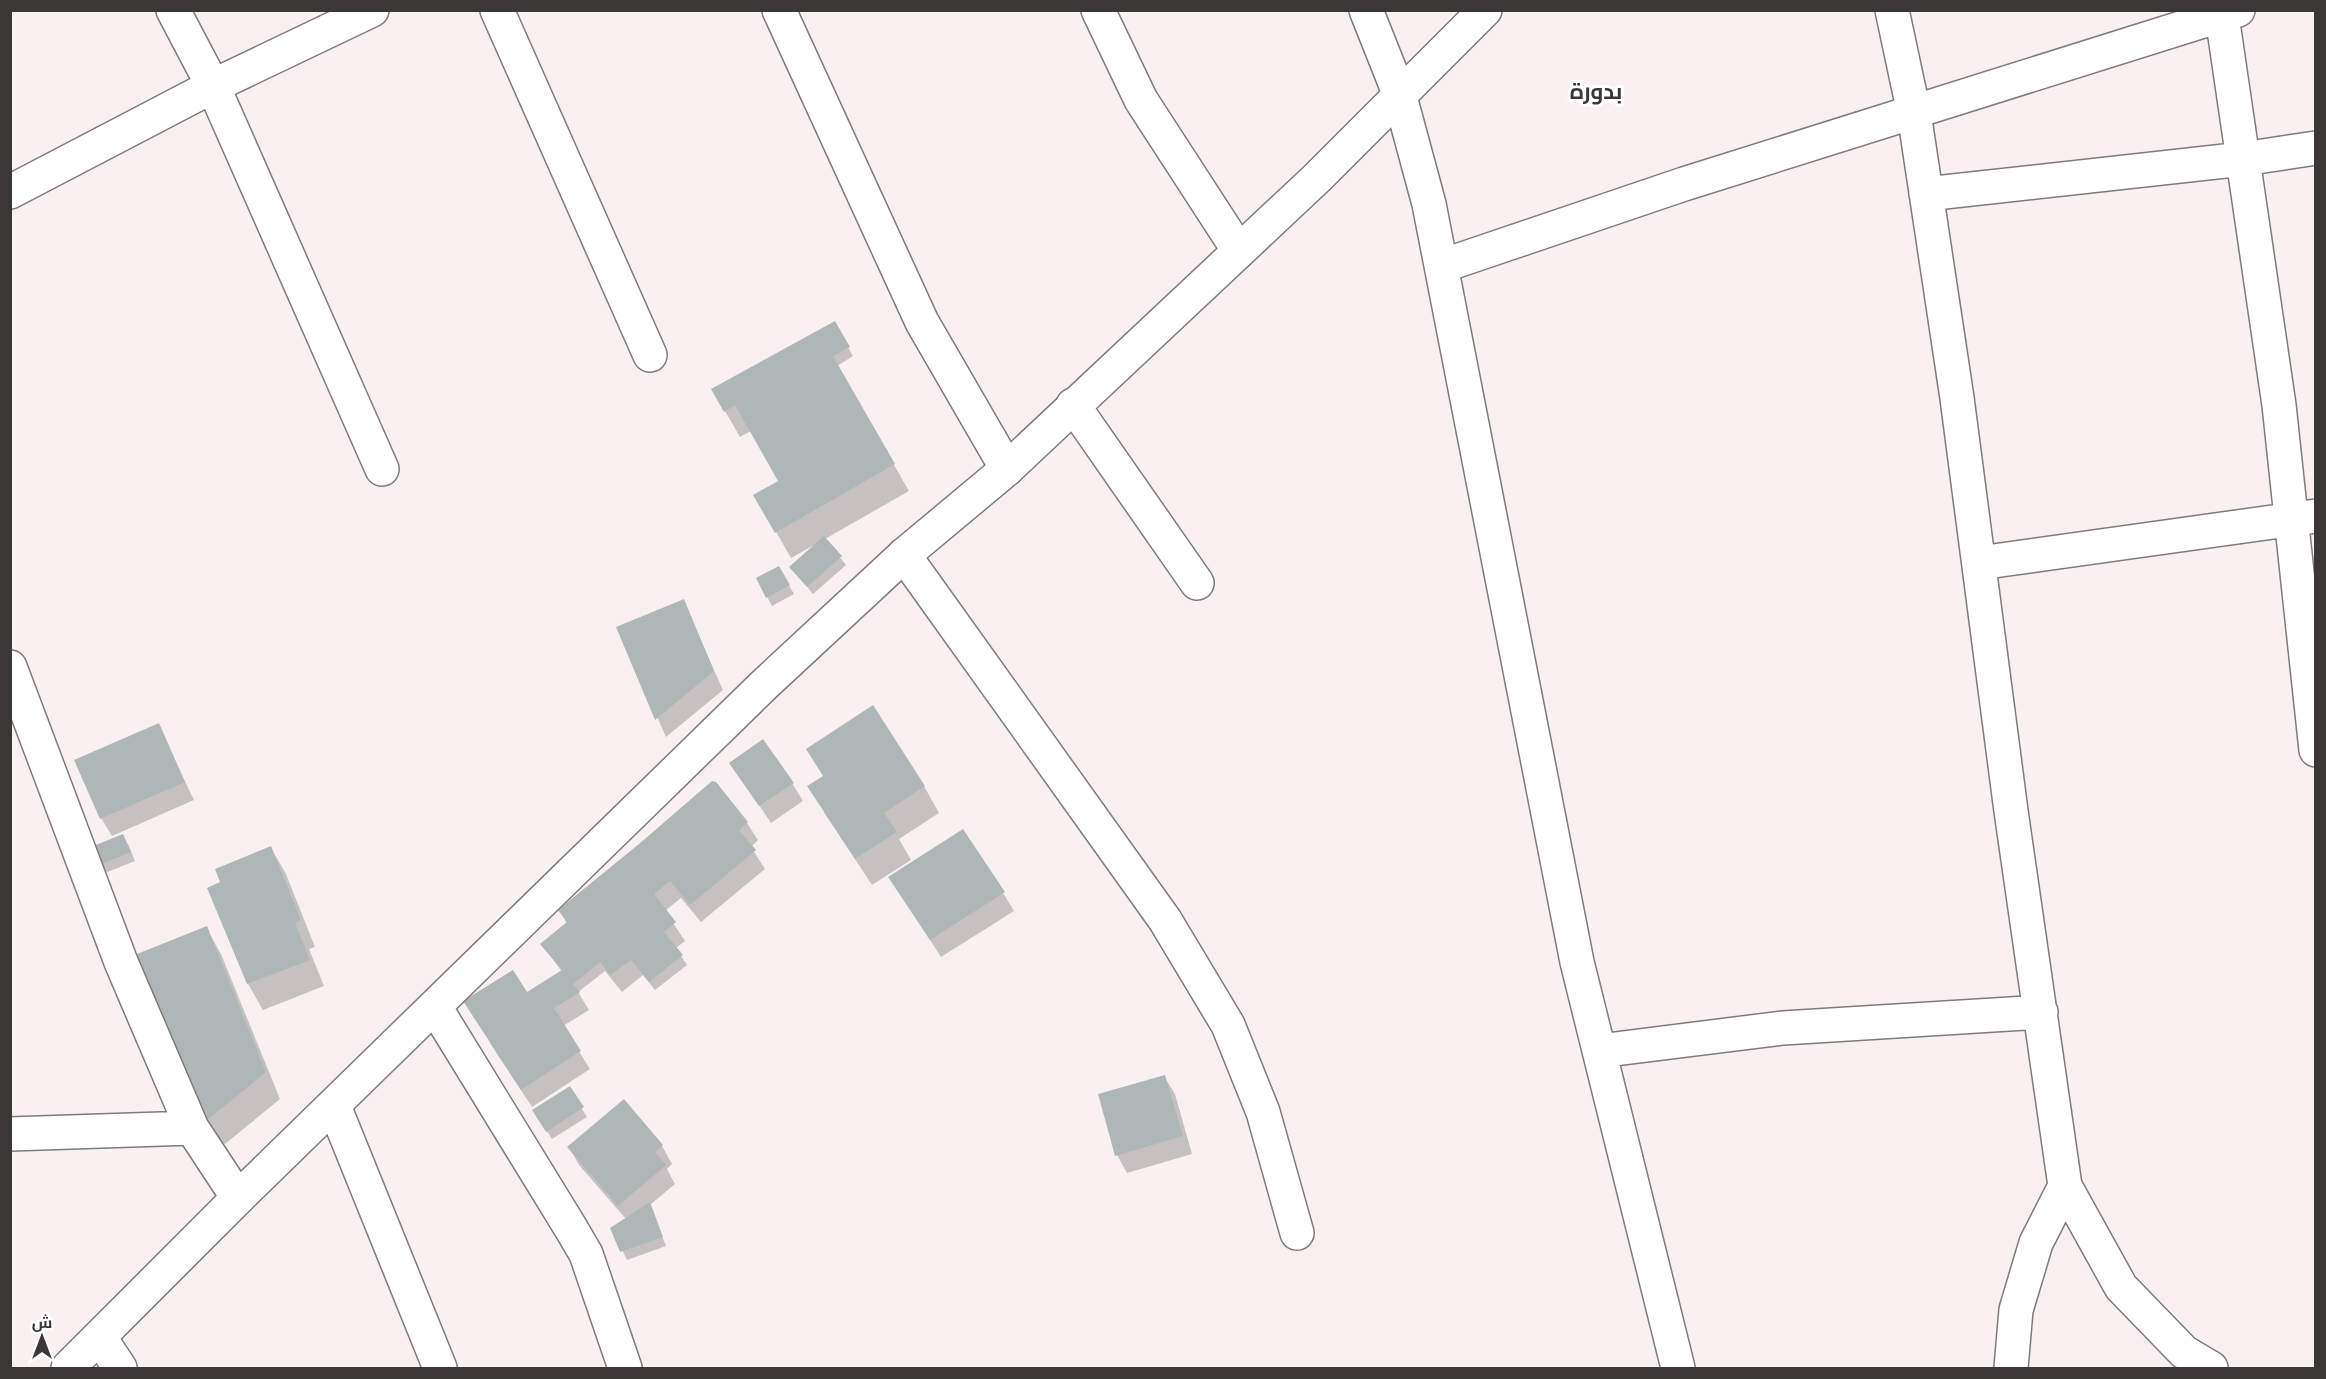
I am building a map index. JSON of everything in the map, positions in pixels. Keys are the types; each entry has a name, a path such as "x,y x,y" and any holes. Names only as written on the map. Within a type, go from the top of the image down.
{"street":[{"path":"173,10 213,86 382,469"},
{"path":"10,192 213,86 372,10"},
{"path":"497,10 650,355"},
{"path":"779,10 922,322 1007,469"},
{"path":"1098,10 1142,100 1239,251"},
{"path":"1366,10 1399,93 1429,204 1531,738 1577,962 1678,1368"},
{"path":"68,1368 238,1198 755,694 904,555 1007,469 1317,178 1399,93 1485,10"},
{"path":"1892,10 1914,113 1926,194 2066,1186 2121,1287 2184,1352 2211,1368"},
{"path":"1442,266 1684,184 2230,13 2243,159 2279,405 2303,517 2316,750"},
{"path":"1926,194 2243,159 2316,147"},
{"path":"1073,405 1197,583"},
{"path":"1979,563 2303,517"},
{"path":"904,555 1165,920 1228,1025 1263,1112 1297,1233"},
{"path":"10,667 121,962 192,1128 238,1198"},
{"path":"435,1007 577,1238 585,1254 625,1368"},
{"path":"1599,1051 1783,1028 2041,1012"},
{"path":"334,1106 440,1368"},
{"path":"10,1134 192,1128"},
{"path":"2011,1368 2016,1310 2036,1243 2066,1186"},
{"path":"99,1338 120,1368"}],"building":[{"path":"835,321 850,347 833,356 895,464 775,533 753,495 778,481 735,405 724,412 711,389"},
{"path":"824,536 842,556 807,587 789,567"},
{"path":"779,566 790,585 766,598 756,578"},
{"path":"684,599 714,671 655,720 616,627"},
{"path":"873,705 925,786 884,813 897,832 855,859 807,786 823,776 806,749"},
{"path":"159,723 185,782 100,819 74,760"},
{"path":"763,739 794,783 759,806 729,763"},
{"path":"712,781 716,782 748,822 739,830 756,850 690,905 670,881 654,894 676,922 664,932 683,955 649,982 631,960 610,975 600,962 573,984 580,992 554,1008 581,1051 521,1090 463,1001 513,970 527,992 562,970 540,944 567,922 558,910"},
{"path":"963,829 1005,892 930,940 888,877"},
{"path":"123,834 131,852 99,865 91,847"},
{"path":"271,846 301,920 295,923 310,960 247,984 207,888 220,882 215,869"},
{"path":"207,926 266,1072 210,1118 204,1117 132,956"},
{"path":"1165,1075 1183,1136 1115,1156 1098,1094"},
{"path":"570,1086 584,1107 546,1132 532,1110"},
{"path":"624,1099 663,1145 655,1152 666,1165 618,1206 567,1147"},
{"path":"650,1202 663,1237 620,1252 610,1228"}],"district":[{"name":"بدورة","path":"1596,92"}]}
